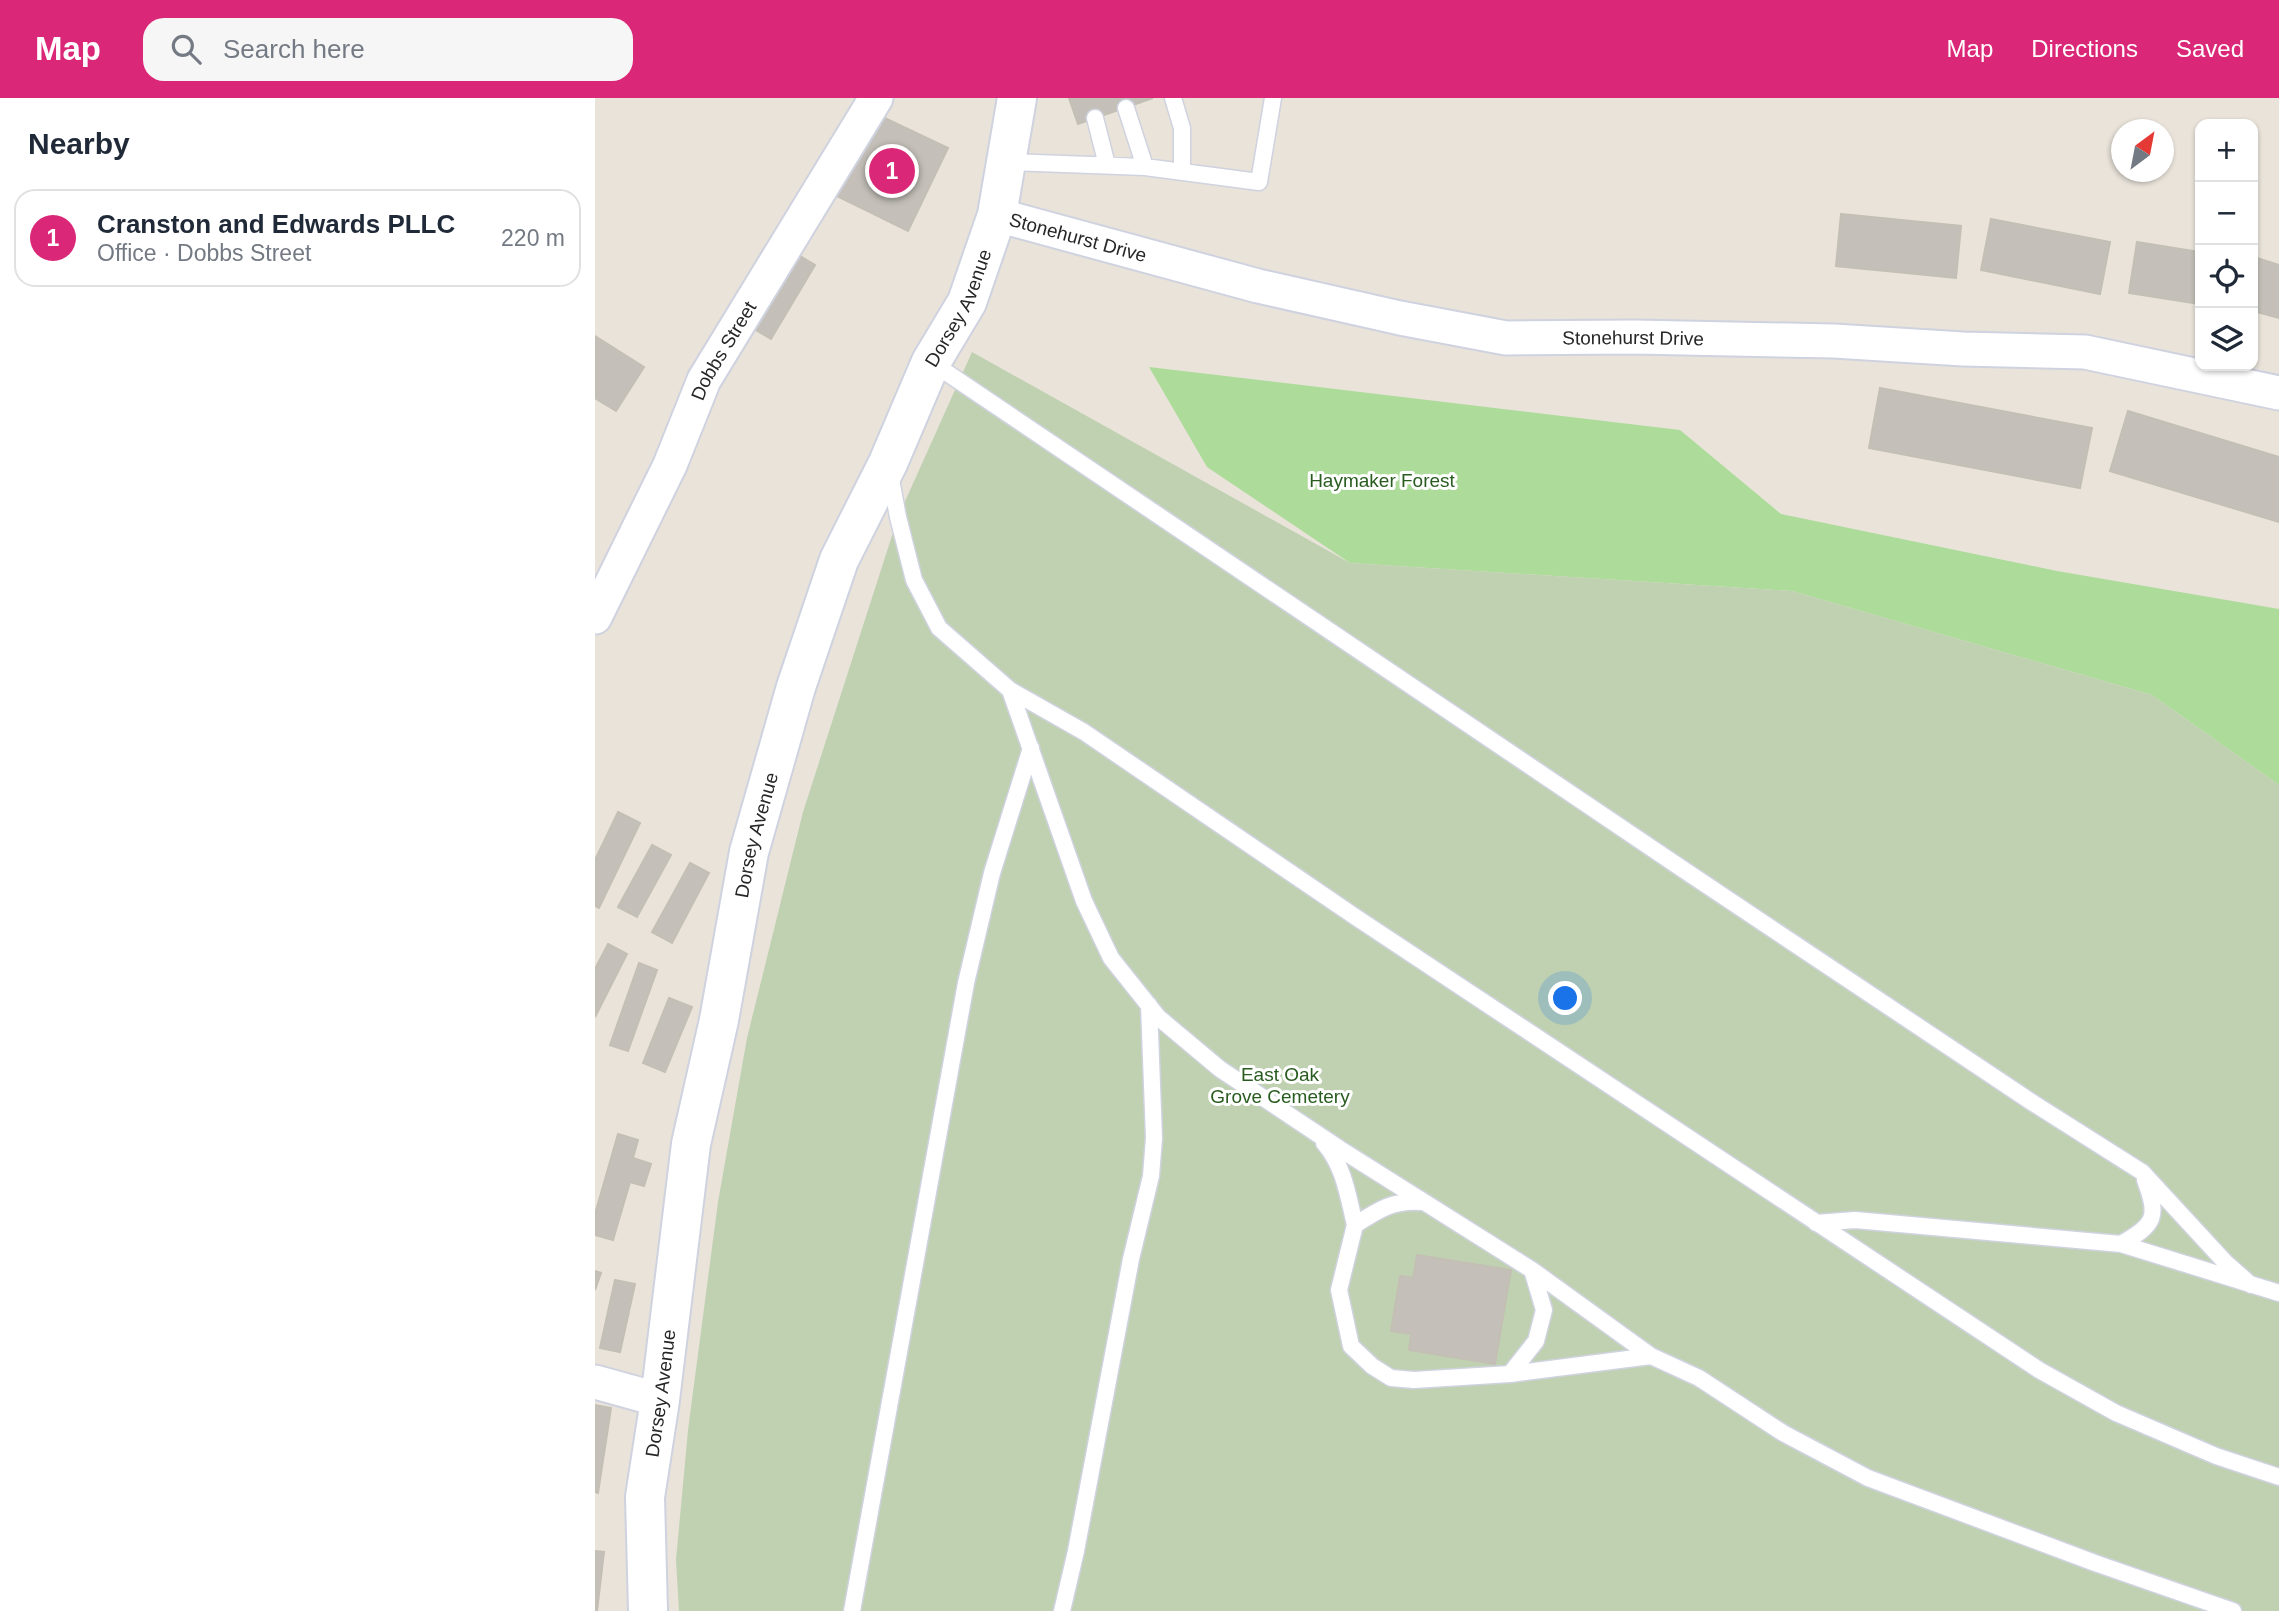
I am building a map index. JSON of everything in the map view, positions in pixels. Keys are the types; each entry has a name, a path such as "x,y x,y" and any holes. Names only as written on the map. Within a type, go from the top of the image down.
{"street":[{"name":"Dobbs Street","path":"595,617 670,465 704,380 876,98"},
{"name":"Dorsey Avenue","path":"649,1611 645,1497 660,1400 691,1144 719,1020 749,852 796,687 839,560 888,463 931,362 967,302 997,215 1017,98"},
{"name":"Stonehurst Drive","path":"997,215 1258,286 1400,318 1506,338 1635,337 1821,341 2085,352 2279,393"},
{"path":"595,1382 660,1400"}],"lane":[{"path":"1173,98 1182,128 1182,170"},
{"path":"1006,162 1145,167 1259,182 1273,98"},
{"path":"1126,108 1145,167"},
{"path":"1095,118 1107,165"},
{"path":"931,362 1692,876 2033,1103 2142,1171 2225,1262 2251,1285"},
{"path":"888,463 914,580 939,628 1010,690 1084,732 1357,918 2039,1370 2116,1413 2216,1456 2279,1477"},
{"path":"1010,690 1084,901 1111,958 1158,1017 1220,1069 1421,1202 1532,1270 1651,1356 1699,1378 1783,1433 1868,1478 2095,1563 2233,1611"},
{"path":"852,1611 966,983 992,873 1031,748"},
{"path":"1062,1611 1076,1551 1131,1259 1151,1176 1154,1138 1149,1005"},
{"path":"1317,1134 1332,1152 1343,1174 1355,1225 1339,1290 1351,1346 1372,1366 1391,1378 1414,1380 1510,1374 1651,1356"},
{"path":"2121,1244 2141,1232 2152,1218 2154,1205 2142,1171"},
{"path":"1355,1225 1379,1209 1404,1201 1421,1202"},
{"path":"1816,1223 1855,1220 2121,1244 2279,1293"},
{"path":"1510,1374 1535,1340 1544,1310 1532,1270"}],"green space":[{"name":"East Oak Grove Cemetery","path":"972,352 1350,563 1792,591 2152,695 2279,785 2279,1611 679,1611 676,1560 688,1430 718,1202 747,1038 803,812 898,517"},
{"name":"Haymaker Forest","path":"1149,367 1680,430 1781,514 2057,571 2279,609 2279,785 2152,695 1792,591 1350,563 1207,467"}],"building":[{"path":"1069,98 1153,98 1078,124"},
{"path":"874,113 948,148 908,231 835,195"},
{"path":"1841,214 1961,226 1956,278 1836,266"},
{"path":"1991,219 2110,242 2100,294 1981,270"},
{"path":"2137,242 2195,251 2195,303 2129,293"},
{"path":"795,253 815,265 771,339 751,327"},
{"path":"2258,258 2279,265 2279,318 2258,312"},
{"path":"595,336 644,367 616,411 595,398"},
{"path":"1880,388 2092,428 2080,488 1869,448"},
{"path":"2128,411 2279,457 2279,522 2110,471"},
{"path":"618,812 640,823 599,908 595,906 595,860"},
{"path":"652,845 671,855 637,917 618,907"},
{"path":"690,863 709,873 672,943 652,932"},
{"path":"608,944 627,954 595,1017 595,969"},
{"path":"639,963 657,970 628,1051 610,1045"},
{"path":"669,998 692,1007 665,1072 643,1063"},
{"path":"618,1134 638,1140 633,1158 651,1164 644,1186 630,1182 613,1240 595,1235 595,1214"},
{"path":"1417,1255 1511,1270 1495,1364 1409,1350 1411,1334 1391,1331 1400,1276 1413,1278"},
{"path":"595,1271 601,1273 595,1290"},
{"path":"615,1280 635,1284 620,1352 600,1348"},
{"path":"595,1405 611,1408 598,1493 595,1492"},
{"path":"595,1551 604,1552 597,1611 595,1611"}],"place":[{"name":"Cranston and Edwards PLLC","path":"892,171"}]}
